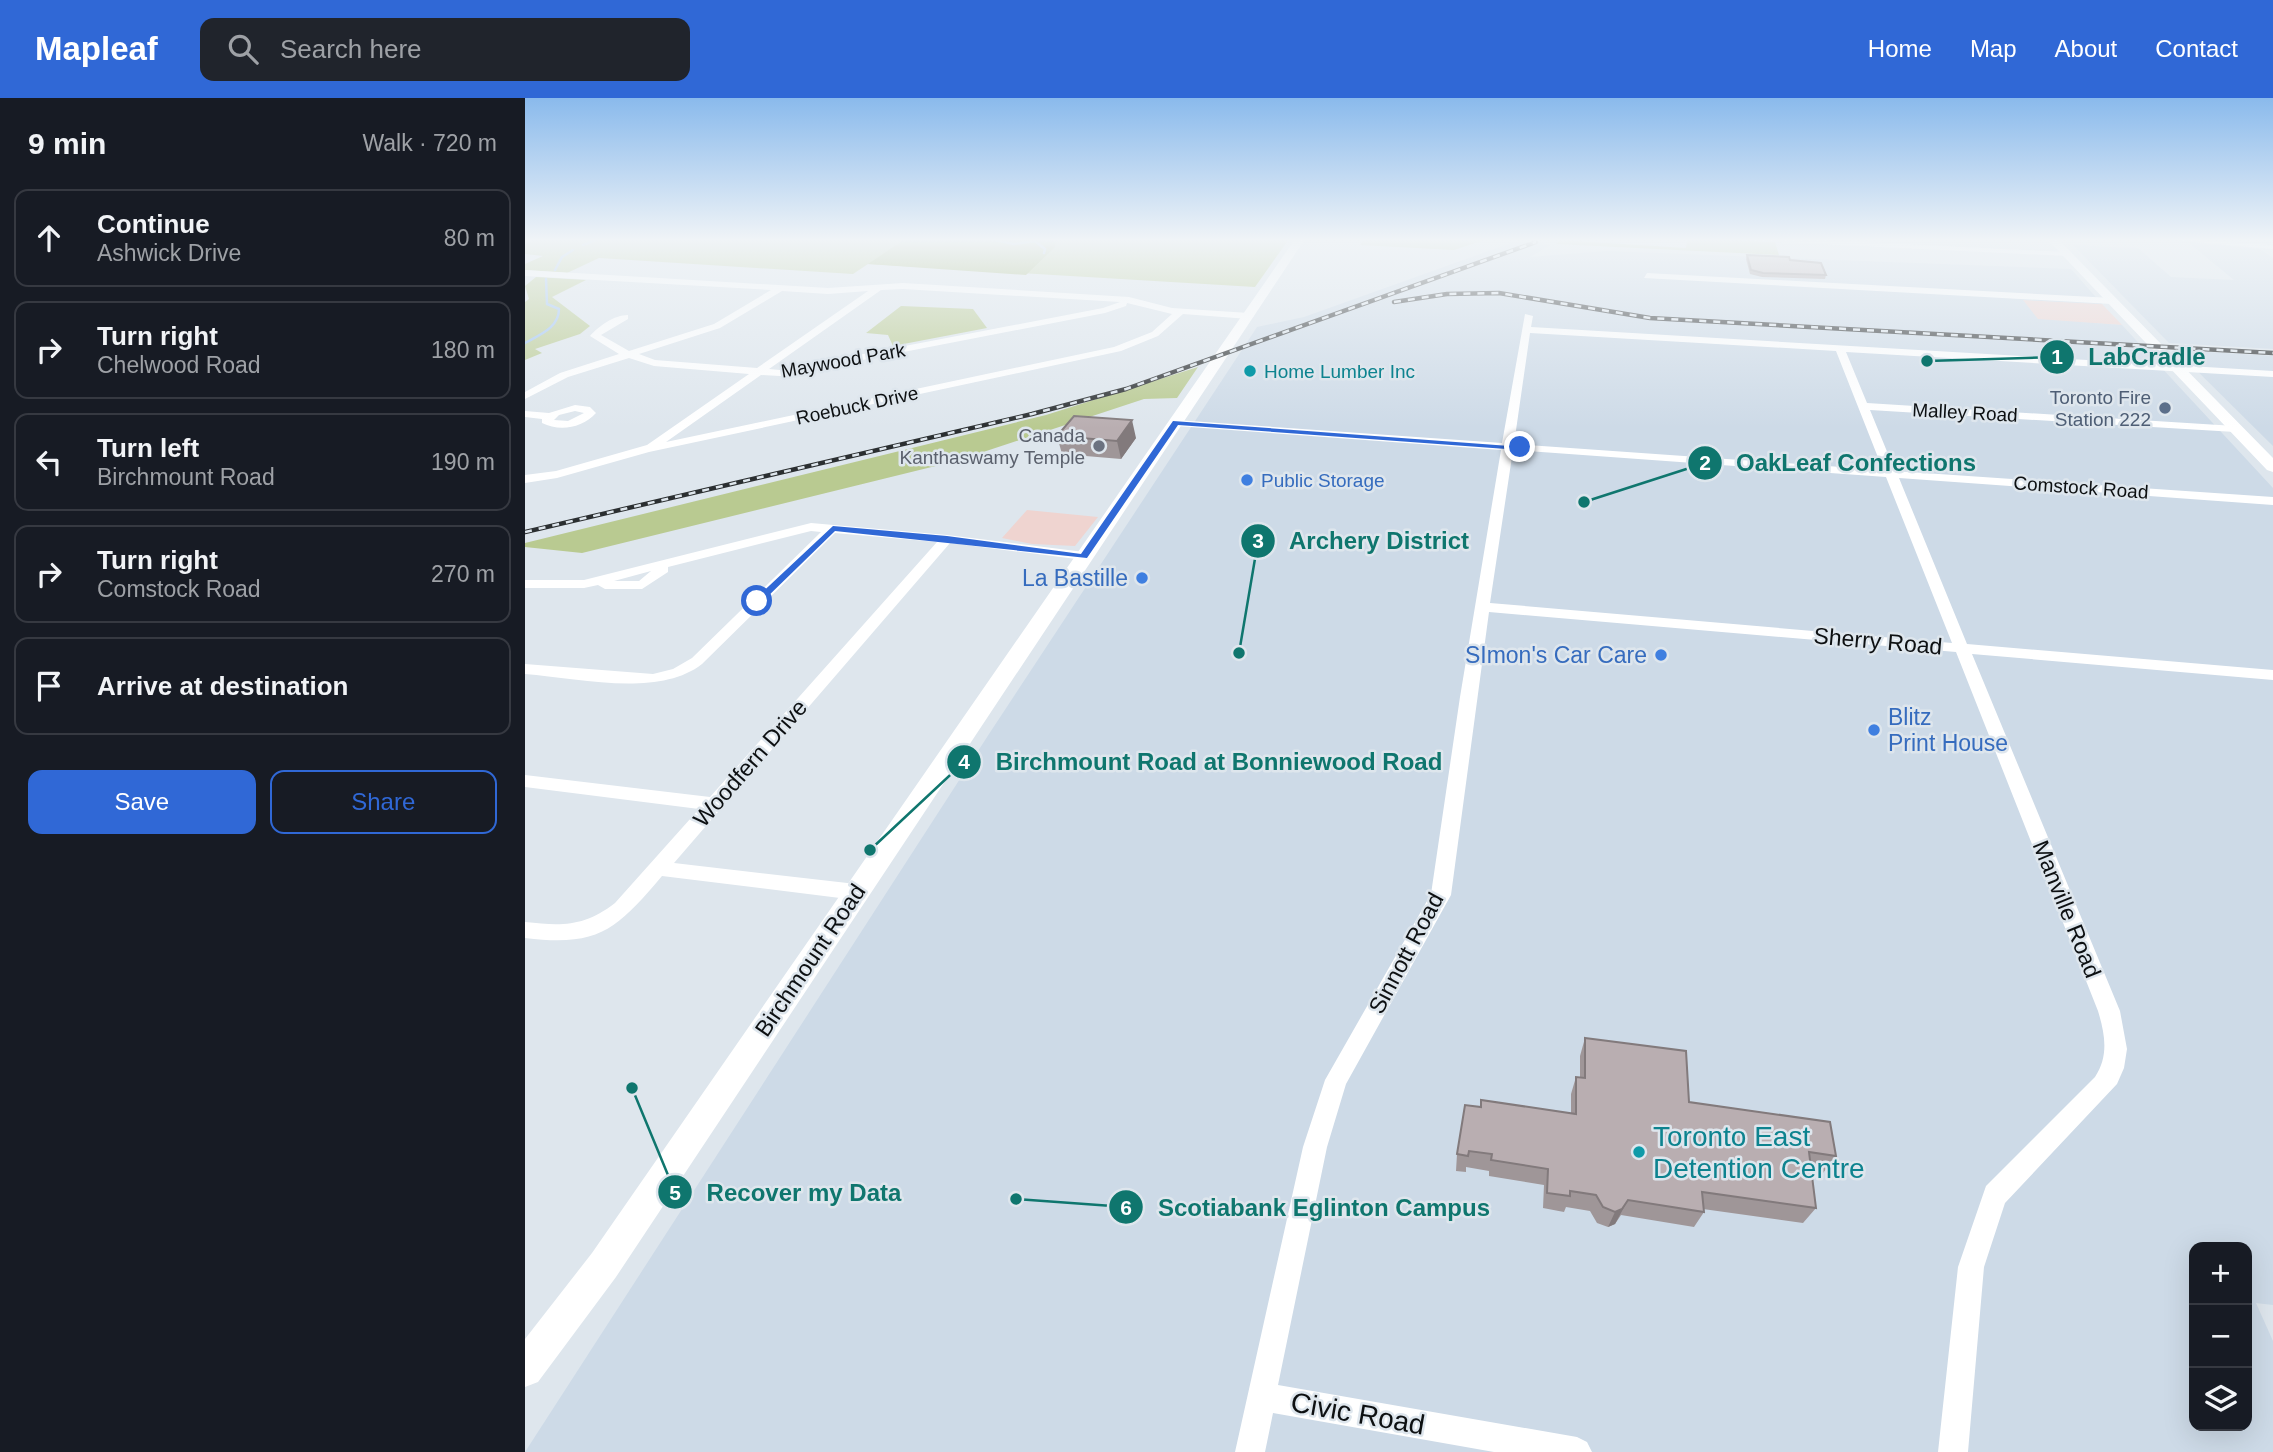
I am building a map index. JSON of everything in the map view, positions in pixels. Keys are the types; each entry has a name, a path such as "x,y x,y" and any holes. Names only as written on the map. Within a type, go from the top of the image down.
{"main road":[{"name":"Birchmount Road","path":"526,1371 604,1265 1258,302"},
{"path":"2113,302 2273,467"}],"street":[{"path":"525,396 564,375 717,326 757,302"},
{"path":"647,449 858,302"},
{"name":"Maywood Park","path":"625,317 603,328 594,336 630,355 665,365 790,371 1105,310 1124,302"},
{"path":"1138,302 1180,312 1249,316"},
{"name":"Roebuck Drive","path":"525,479 557,474 647,449 1117,349 1155,334 1180,312"},
{"name":"Sinnott Road","path":"1250,1452 1264,1397 1315,1147 1336,1080 1441,895 1468,696 1528,316"},
{"path":"1527,330 2273,374"},
{"name":"Manville Road","path":"1840,349 2109,1011 2118,1048 2112,1073 2102,1085 1995,1195 1971,1267 1953,1452"},
{"name":"Malley Road","path":"1863,405 2235,429"},
{"path":"525,414 550,416"},
{"name":"Comstock Road","path":"1176,423 2273,501"},
{"path":"525,584 634,587 645,583 671,563 804,528 833,528 947,539 1084,556"},
{"path":"525,669 645,679 664,679 676,675 697,661 833,528"},
{"name":"Woodfern Drive","path":"525,930 582,933 603,925 622,909 947,539"},
{"name":"Sherry Road","path":"1484,607 2273,675"},
{"path":"525,781 713,804"},
{"path":"657,868 856,892"},
{"name":"Civic Road","path":"1264,1397 1577,1452"}],"shaded area":[{"path":"1345,302 2025,302 2038,319 2122,325 2273,488 2273,1305 2256,1303 2273,1341 2273,1452 525,1452 989,734 1257,327 1304,317"},
{"path":"2024,302 2102,304 2122,325 2038,320"},
{"path":"2066,302 2100,302 2102,304"},
{"path":"2129,302 2273,302 2273,349 2169,343"},
{"path":"2176,350 2273,356 2273,446"},
{"path":"1027,510 1098,517 1075,546 1032,544 1002,538"}],"green space":[{"path":"525,302 559,302 590,326 580,334 535,349 542,353 525,360"},
{"path":"901,306 973,309 987,328 893,346 888,335 866,333"},
{"path":"1198,367 1177,398 1144,399 956,461 582,553 525,547 525,543 1046,415"}],"building":[{"path":"1074,416 1132,420 1117,441 1057,436"},
{"name":"Toronto East Detention Centre","path":"1585,1038 1686,1051 1689,1102 1830,1122 1836,1156 1809,1152 1816,1208 1702,1192 1704,1212 1628,1200 1622,1209 1615,1212 1603,1207 1596,1195 1570,1191 1570,1196 1547,1193 1548,1169 1491,1160 1492,1154 1469,1151 1468,1156 1457,1154 1465,1105 1481,1107 1481,1100 1576,1114 1576,1077 1585,1078"}],"waterway":[{"path":"525,343 547,330 556,321 559,309 547,302"}],"railway":[{"path":"525,532 1032,414 1126,389 1368,302"},
{"path":"1554,302 1650,318 2273,353"}],"place":[{"name":"LabCradle","path":"1927,361"},
{"name":"Home Lumber Inc","path":"1250,371"},
{"name":"Toronto Fire Station 222","path":"2165,408"},
{"name":"Canada Kanthaswamy Temple","path":"1099,446"},
{"name":"Public Storage","path":"1247,480"},
{"name":"OakLeaf Confections","path":"1584,502"},
{"name":"La Bastille","path":"1142,578"},
{"name":"Archery District","path":"1239,653"},
{"name":"SImon's Car Care","path":"1661,655"},
{"name":"Blitz Print House","path":"1874,730"},
{"name":"Birchmount Road at Bonniewood Road","path":"870,850"},
{"name":"Recover my Data","path":"632,1088"},
{"name":"Toronto East Detention Centre","path":"1639,1152"},
{"name":"Scotiabank Eglinton Campus","path":"1016,1199"}],"route":[{"path":"757,601 833,528 1084,556 1176,423 1520,447"}]}
